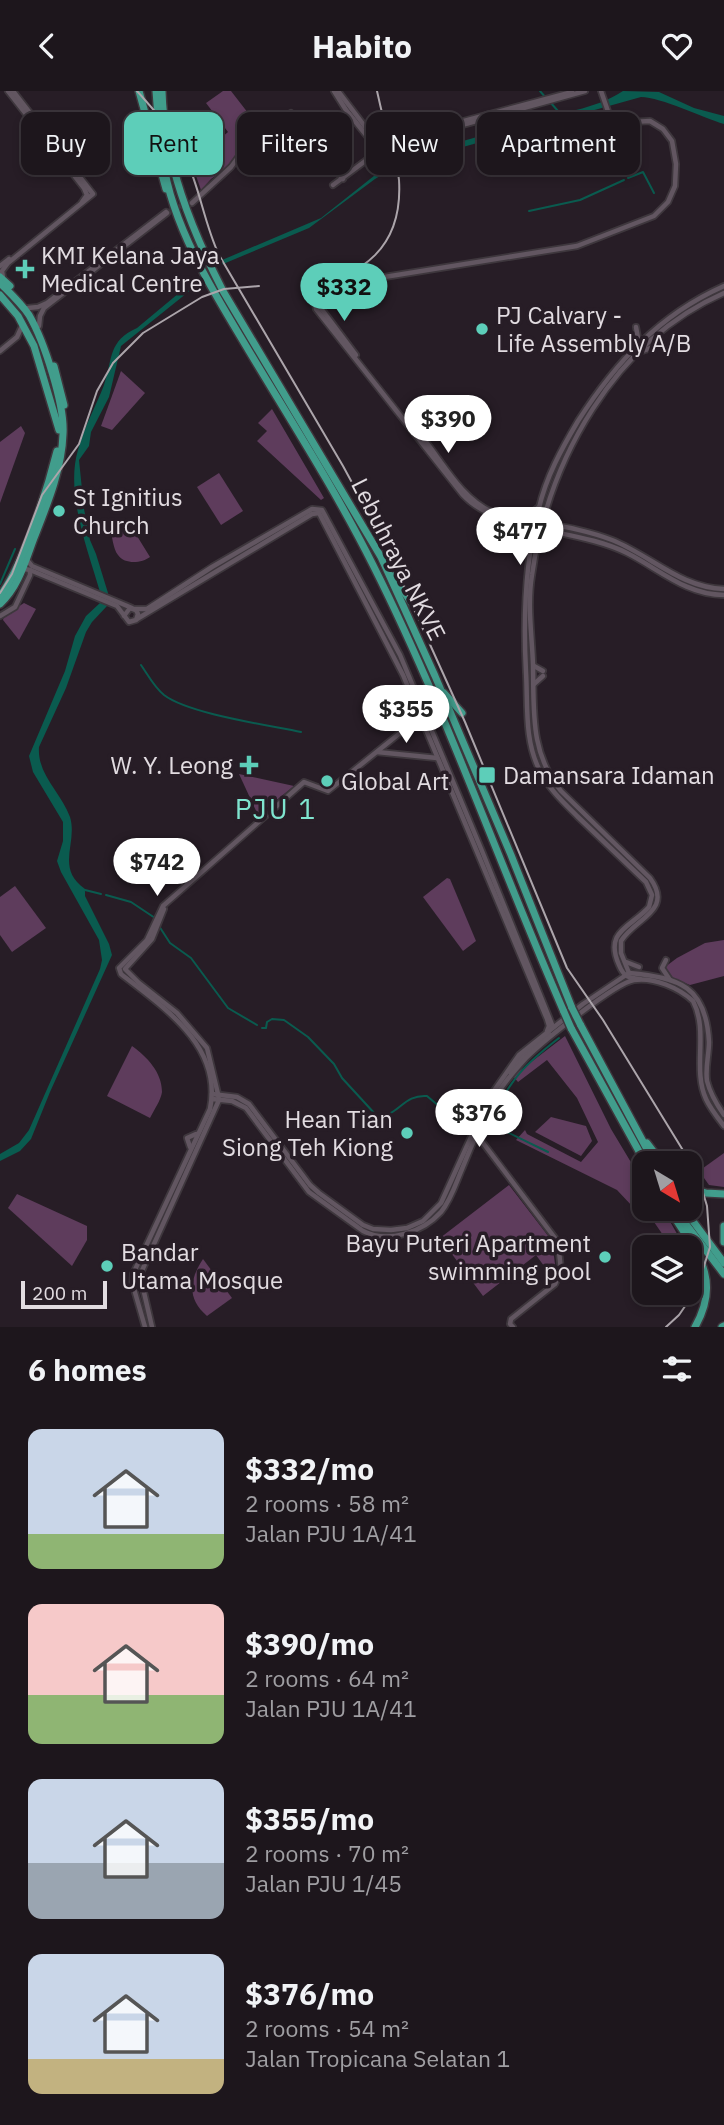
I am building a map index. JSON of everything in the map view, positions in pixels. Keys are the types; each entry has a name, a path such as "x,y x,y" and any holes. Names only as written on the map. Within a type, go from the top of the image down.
{"highway":[{"path":"139,91 159,172 173,202"},
{"name":"Lebuhraya NKVE","path":"156,91 164,168 173,202 201,258 219,283 382,557 511,855 572,1008 647,1151"},
{"name":"Lebuhraya NKVE","path":"162,91 165,127 172,159 210,286 331,486 373,565 452,741 564,1012 639,1151"},
{"path":"1,280 28,308 39,326 62,391 66,431 59,474 39,524"},
{"path":"0,596 13,576 43,498 58,450 59,430 53,386 42,342 32,321 1,280"},
{"path":"0,289 14,303 32,330 62,412 64,433 56,475 27,558 28,570 0,604"},
{"path":"0,295 18,316 34,346 59,430"},
{"path":"382,557 413,604"},
{"path":"438,684 462,713"},
{"path":"640,1139 648,1143 654,1151"},
{"path":"702,1192 724,1194"},
{"path":"677,1221 697,1251 705,1269 706,1299 695,1327"},
{"path":"684,1221 724,1274"},
{"path":"693,1221 724,1263"},
{"path":"724,1226 724,1242"}],"main road":[{"path":"0,266 87,195 11,91"},
{"path":"1,280 2,271 8,263 93,194 11,91"},
{"path":"336,91 366,128"},
{"path":"336,91 366,134"},
{"path":"463,124 575,91"},
{"path":"551,99 585,91"},
{"path":"313,287 577,246 657,215 671,197 675,186 675,155 670,137 661,127 650,121 616,124 609,119 601,91"},
{"path":"463,122 542,102"},
{"path":"193,202 231,167 242,152 291,113 342,176 366,159"},
{"path":"28,308 47,303 167,212 44,308 39,326"},
{"path":"538,525 562,465 584,423 635,350 653,329 682,308 724,286"},
{"path":"313,287 316,309 470,502 496,518 525,521 539,507"},
{"path":"313,287 319,308 466,493 491,512 606,544 627,553 677,583 724,595"},
{"path":"305,291 313,298"},
{"path":"627,975 620,949 621,941 654,908 657,891 650,878 561,791 546,768 536,743 530,685 520,675 526,666 526,585 539,507 556,461 605,380 635,350 674,322 724,293"},
{"path":"0,353 18,337 21,330 18,316"},
{"path":"635,350 638,329 653,329"},
{"path":"0,353 23,337 28,337 34,346"},
{"path":"635,350 654,347"},
{"path":"546,508 557,525"},
{"path":"124,615 127,610 146,609 312,509 323,510 400,655 552,1020 553,1028 547,1036 518,1061 503,1085 449,1198 426,1225 408,1233 372,1232 310,1192 246,1108 215,1097"},
{"path":"115,603 131,622 317,512 321,515 403,675 547,1019 549,1026 545,1034"},
{"path":"525,521 535,538 530,599 533,666 530,685 530,737 540,772 553,791 646,882 652,895 649,907 621,930 615,939 613,950 618,964 627,975 671,987 693,1001 701,1027 704,1093 724,1126"},
{"path":"538,525 557,525 610,539 694,583 724,589"},
{"path":"535,538 553,530"},
{"path":"0,616 15,607 28,570 133,609 138,614 137,619"},
{"path":"694,583 697,590"},
{"path":"692,595 697,590"},
{"path":"382,632 383,622"},
{"path":"400,655 403,675 410,680"},
{"path":"530,685 543,673 533,666"},
{"path":"163,1207 177,1206 176,1196 215,1097 205,1057 182,1024 119,972 120,966 140,949 161,913 196,876 206,871 304,782 328,791 421,717"},
{"path":"376,752 437,758"},
{"path":"602,831 605,843"},
{"path":"623,959 628,965 639,967"},
{"path":"666,960 662,968 670,980"},
{"path":"610,984 617,974 618,964"},
{"path":"381,1233 407,1228 423,1221 441,1203 494,1092 519,1055 610,984 627,975 670,980 688,989 701,1003 709,1041 706,1072 708,1084 724,1115"},
{"path":"614,989 627,975"},
{"path":"503,1085 537,1048 614,989 640,979"},
{"path":"552,1020 560,1022"},
{"path":"145,1327 132,1278 190,1148 187,1138 197,1134 215,1097"},
{"path":"477,1135 558,1241 560,1249 559,1277 555,1284 511,1319 510,1324 513,1327"},
{"path":"473,1144 482,1143"},
{"path":"152,1327 139,1278 171,1207 169,1193"},
{"path":"143,1251 159,1232"}],"shaded area":[{"path":"223,91 231,91 247,112 237,112 237,153 223,171 223,136 228,132 223,125 223,112 213,112 206,103"},
{"path":"623,91 659,92 694,108 724,116 724,124 671,104 641,97 588,112 554,112 573,111"},
{"path":"477,137 477,143 463,147 463,141"},
{"path":"196,175 217,175 211,179 201,190"},
{"path":"375,175 382,175 309,228 216,267 121,346 109,397 91,432 89,446 79,460 84,509 90,540 108,593 107,606 86,632 66,688 39,747 39,757 70,817 71,873 85,889 85,896 112,955 31,1139 20,1151 0,1161 0,1154 19,1143 29,1130 102,960 99,940 57,861 63,841 63,822 33,772 29,756 65,671 75,636 86,616 100,603 100,592 76,503 75,467 81,441 104,385 113,351 121,339 215,263 321,218"},
{"path":"121,371 145,393 112,430 101,426"},
{"path":"272,409 324,498 321,500 257,441 267,431 258,423"},
{"path":"21,426 25,433 0,503 0,442"},
{"path":"219,473 243,511 221,525 197,487"},
{"path":"110,527 137,536 150,557 134,562 121,558 115,549"},
{"path":"24,603 36,609 19,640 3,620 4,616"},
{"path":"239,774 294,786 258,815"},
{"path":"447,878 450,879 476,941 463,951 423,897"},
{"path":"15,886 46,928 12,952 0,935 0,897"},
{"path":"724,940 724,976 690,985 667,976 665,967 677,958 705,943"},
{"path":"565,1036 611,1129 632,1164 632,1206 617,1190 516,1140 525,1130 527,1134 581,1162 598,1142 577,1098 547,1060 518,1082 513,1076"},
{"path":"132,1046 153,1066 161,1085 160,1098 150,1118 107,1096"},
{"path":"551,1117 586,1126 592,1141 581,1156 535,1132"},
{"path":"724,1153 724,1187 709,1185 702,1175 702,1169"},
{"path":"509,1185 552,1241 556,1272 552,1277 536,1255 483,1296 440,1238"},
{"path":"17,1194 87,1226 87,1240 72,1266 8,1208"},
{"path":"653,1221 670,1221 678,1235 663,1235"},
{"path":"203,1259 232,1298 207,1316 196,1302 192,1288 195,1274"}],"waterway":[{"path":"540,91 546,98"},
{"path":"550,102 558,111"},
{"path":"628,178 643,172 654,193"},
{"path":"529,211 580,200 624,180"},
{"path":"0,584 15,549"},
{"path":"141,665 160,692 176,702 210,713 301,732"},
{"path":"85,890 101,894"},
{"path":"106,895 131,902 155,918"},
{"path":"159,926 170,943 191,958 228,1008 257,1025"},
{"path":"262,1028 266,1028 267,1022 272,1019 284,1020 308,1037 376,1115 390,1113 419,1096 427,1096 447,1113 469,1096 479,1103"},
{"path":"548,1152 507,1132 491,1118 520,1073 559,1038"}],"tunnel":[{"path":"166,212 191,202"}],"tram line":[{"path":"137,91 164,122 181,148 195,181 209,231 219,255 381,536 465,722 567,968 603,1020 684,1152 701,1186 707,1206 710,1247 699,1282 690,1299 666,1327"},
{"path":"302,284 344,275 361,266 375,255 394,223 399,203 399,180 377,91"},
{"path":"0,593 12,574 42,495 79,444 97,391 113,363 143,333 202,297 224,289 259,286"}],"place":[{"name":"KMI Kelana Jaya Medical Centre","path":"25,269"},
{"name":"PJ Calvary - Life Assembly A/B","path":"482,329"},
{"name":"St Ignitius Church","path":"59,511"},
{"name":"W. Y. Leong","path":"249,765"},
{"name":"Damansara Idaman","path":"487,775"},
{"name":"Global Art","path":"327,781"},
{"name":"Hean Tian Siong Teh Kiong","path":"407,1133"},
{"name":"Bayu Puteri Apartment swimming pool","path":"605,1257"},
{"name":"Bandar Utama Mosque","path":"107,1266"}],"district":[{"name":"PJU 1","path":"276,808"}]}
